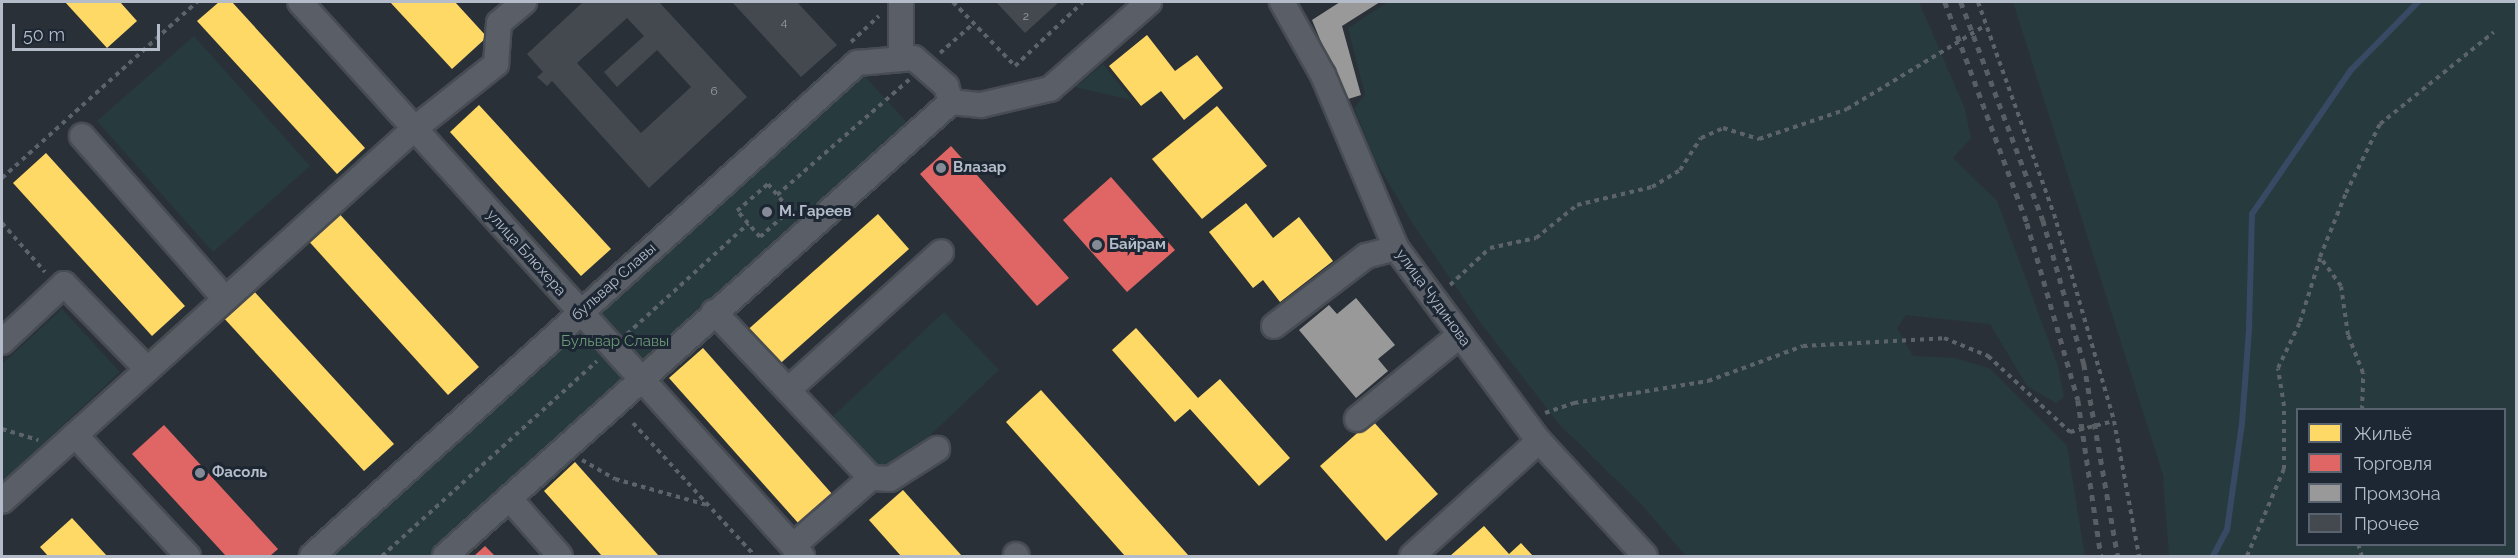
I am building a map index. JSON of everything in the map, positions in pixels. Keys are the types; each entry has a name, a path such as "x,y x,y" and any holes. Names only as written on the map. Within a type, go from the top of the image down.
{"street":[{"name":"улица Блюхера","path":"300,2 798,551"},
{"path":"2,501 414,129 496,64 500,23 524,2"},
{"path":"901,2 901,56 914,58 925,66 946,86 951,102"},
{"path":"445,556 639,378 951,102 981,105 1050,89 1149,2"},
{"name":"улица Чудинова","path":"1282,2 1323,75 1396,248 1539,441 1645,556"},
{"name":"бульвар Славы","path":"312,556 857,63 901,56"},
{"path":"82,135 225,299"},
{"path":"1274,326 1366,256 1396,248"},
{"path":"788,390 941,252"},
{"path":"2,342 64,284 147,369"},
{"path":"714,312 871,478 890,479 937,449"},
{"path":"1357,419 1460,335"},
{"path":"68,441 188,556"},
{"path":"1412,556 1539,441"},
{"path":"798,551 871,478"},
{"path":"508,498 560,556"}],"path":[{"path":"2,178 198,2"},
{"path":"953,2 1015,66 1083,2"},
{"path":"1978,2 2054,214 2114,422 2139,556"},
{"path":"777,195 974,23"},
{"path":"1434,300 1490,248 1536,238 1577,205 1623,196 1671,176 1680,170 1701,138 1723,128 1759,139 1846,109 1986,25"},
{"path":"2247,556 2284,470 2284,406 2278,368 2300,322 2320,257 2346,193 2380,124 2494,32"},
{"path":"768,184 777,195 790,210 760,237 737,211 768,184"},
{"path":"2,223 60,288"},
{"path":"382,556 748,224"},
{"path":"2320,257 2341,286 2348,335 2363,373 2362,408"},
{"path":"1524,421 1574,403 1708,381 1803,346 1944,338 1988,356 2070,432 2114,422"},
{"path":"633,423 755,556"},
{"path":"2,429 68,441"},
{"path":"579,458 615,479 709,506"}],"green space":[{"path":"1388,2 1919,2 1965,109 1971,138 1953,158 1997,201 2058,366 2064,397 2056,403 2027,386 1990,324 1906,315 1897,328 1913,356 1955,358 1989,368 2067,446 2085,556 1686,556 1642,505 1560,425 1480,322 1413,224 1374,158 1354,108 1365,95 1348,28"},
{"path":"2013,2 2516,2 2516,556 2169,556 2163,475"},
{"path":"194,36 310,166 213,252 97,121"},
{"path":"1103,64 1132,100 1075,87"},
{"name":"Бульвар Славы","path":"857,68 911,127 438,556 320,556"},
{"path":"62,309 120,372 2,482 2,364"},
{"path":"944,312 999,370 886,477 831,418"}],"building: Жильё":[{"path":"65,2 120,2 137,21 107,48"},
{"path":"219,2 232,2 365,148 337,174 197,21"},
{"path":"390,2 455,2 487,37 452,69"},
{"path":"1147,35 1175,71 1197,55 1223,88 1184,120 1161,91 1141,106 1109,66"},
{"path":"479,105 611,249 581,276 450,132"},
{"path":"1217,106 1267,166 1202,219 1152,159"},
{"path":"46,153 185,306 152,336 13,183"},
{"path":"1246,203 1273,238 1299,217 1333,261 1280,302 1263,280 1253,288 1209,232"},
{"path":"335,209 479,367 448,395 305,237"},
{"path":"878,214 909,249 774,369 743,334"},
{"path":"252,289 394,444 364,471 222,316"},
{"path":"1136,328 1198,398 1220,379 1290,458 1259,486 1190,409 1175,422 1112,350"},
{"path":"703,348 833,495 799,524 669,378"},
{"path":"1041,390 1189,556 1125,556 1006,422"},
{"path":"1372,420 1438,494 1386,541 1320,466"},
{"path":"575,462 659,556 602,556 544,491"},
{"path":"903,490 962,556 901,556 869,520"},
{"path":"72,518 107,556 48,556 40,547"},
{"path":"1484,526 1509,554 1521,543 1533,556 1450,556"}],"building: Торговля":[{"path":"951,146 1069,278 1037,306 920,174"},
{"path":"1111,177 1175,250 1127,292 1063,220"},
{"path":"164,425 278,549 270,556 226,556 132,454"},
{"path":"485,546 495,556 474,556"}],"building: Промзона":[{"path":"1340,2 1380,2 1342,26 1361,95 1345,100 1312,20"},
{"path":"1356,298 1395,345 1378,359 1388,371 1356,398 1299,330 1329,305 1337,314"}],"building: Прочее":[{"path":"583,2 659,2 747,97 649,188 552,81 547,86 537,77 543,72 527,54","holes":["627,18 644,36 604,72 617,87 657,50 691,87 641,133 577,63"]},
{"path":"732,2 797,2 837,45 801,77"},
{"path":"996,2 1059,2 1025,33"}],"waterway":[{"path":"2213,556 2227,530 2242,423 2249,329 2252,214 2351,70 2418,2"}],"railway":[{"path":"1945,2 2027,223 2078,400 2101,556"},
{"path":"1961,2 2043,220 2084,364 2118,556"}],"place":[{"name":"Влазар","path":"941,168"},
{"name":"М. Гареев","path":"767,212"},
{"name":"Байрам","path":"1097,245"},
{"name":"Фасоль","path":"200,473"}]}
